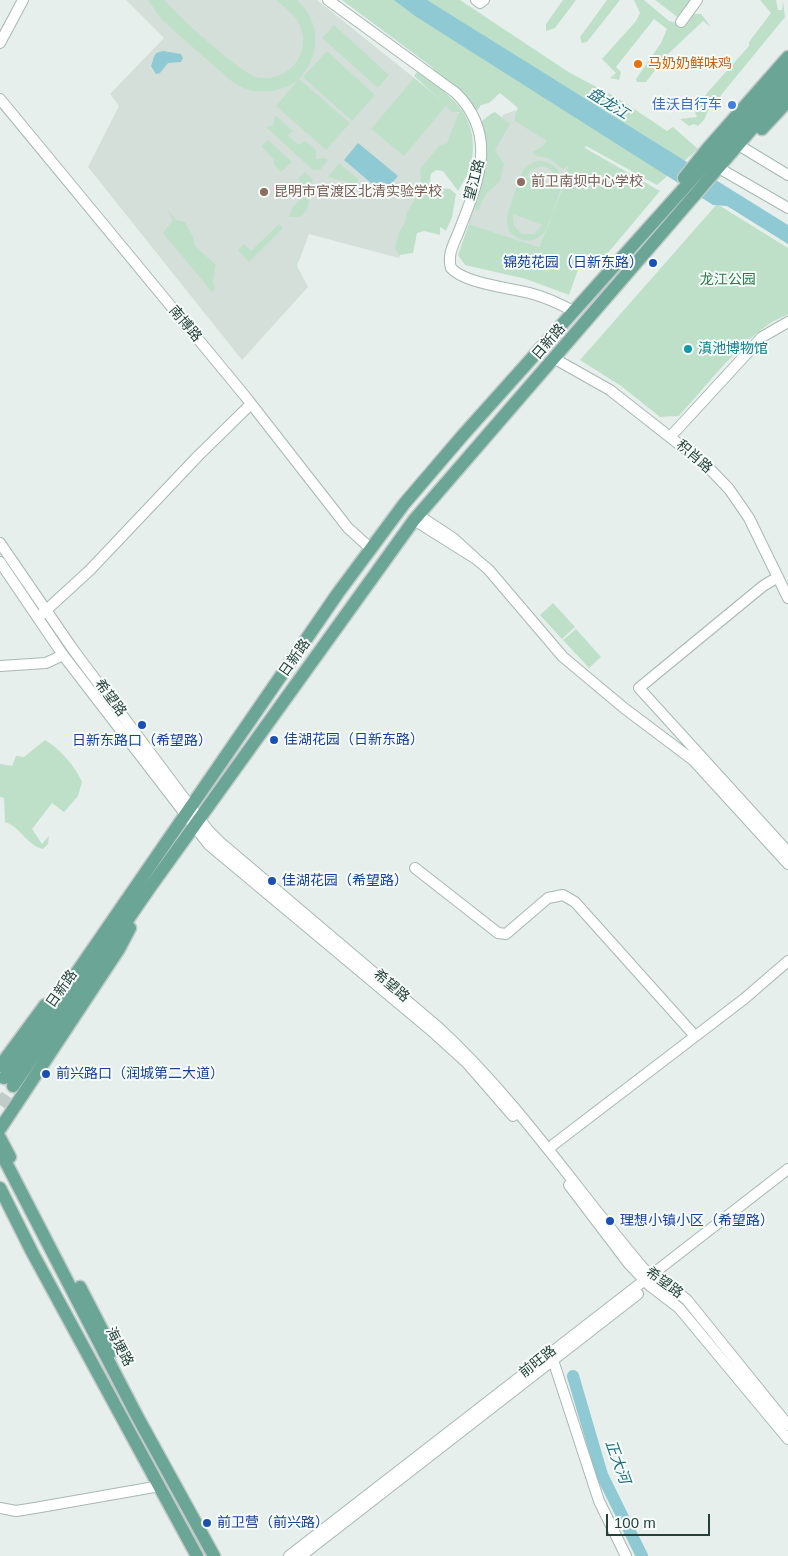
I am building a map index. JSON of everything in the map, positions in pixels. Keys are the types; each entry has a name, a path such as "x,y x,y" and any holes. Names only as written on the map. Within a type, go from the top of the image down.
{"main road":[{"name":"日新路","path":"714,164 788,57"},
{"name":"日新路","path":"6,1077 77,962 193,817 414,520 630,270 686,196 725,151 788,72"},
{"name":"日新路","path":"725,151 788,87"},
{"name":"日新路","path":"714,164 745,149 788,101"},
{"name":"日新路","path":"6,1077 151,886 193,817 370,548 458,441 632,246 686,196"},
{"path":"414,520 403,528 400,524 433,485 458,441"},
{"path":"0,1129 119,949 151,886"},
{"path":"0,1138 104,1330 129,1386 137,1416"},
{"name":"海埂路","path":"0,1151 137,1416 214,1556"},
{"path":"0,1168 105,1368 137,1416"},
{"path":"0,1188 70,1322 197,1556"},
{"path":"0,1206 73,1343 93,1376 116,1404"}],"street":[{"path":"0,43 23,0"},
{"name":"望江路","path":"328,0 456,93 472,111 481,138 482,159 467,209 450,253 452,268 462,277 534,294 556,302 573,312"},
{"path":"476,0 480,3 484,0"},
{"path":"681,22 697,0"},
{"name":"南博路","path":"0,99 251,404 348,528 370,548"},
{"path":"745,149 788,175"},
{"path":"714,164 788,208"},
{"path":"671,436 762,337 788,322"},
{"name":"积肖路","path":"555,359 610,390 671,436 708,467 729,490 749,518 788,598"},
{"path":"42,615 90,570 198,456 251,404"},
{"path":"414,520 476,559 488,569 563,657 624,708 693,760 788,864"},
{"name":"希望路","path":"0,543 63,655 193,817 471,1057 549,1148 650,1280 672,1287 687,1300 788,1425"},
{"name":"希望路","path":"0,562 42,615 220,854 434,1033 467,1063 650,1280 680,1308 788,1439"},
{"path":"778,577 763,586 639,688 788,852"},
{"path":"0,666 46,663 63,655"},
{"path":"415,868 498,933 506,934 548,898 564,895 575,902 695,1036"},
{"path":"549,1148 744,1000 788,961"},
{"name":"前旺路","path":"301,1556 553,1360 788,1169"},
{"name":"前旺路","path":"289,1556 788,1176"},
{"path":"553,1360 599,1501 626,1556"},
{"path":"0,1508 16,1511 160,1486"}],"shaded area":[{"name":"昆明市官渡区北清实验学校","path":"126,0 317,0 463,117 454,134 436,156 399,258 309,234 297,266 308,287 242,360 88,167 119,106 110,94 164,38"},
{"name":"前卫南坝中心学校","path":"516,110 578,144 565,174 562,190 539,247 469,224 469,212 503,115"}],"green space":[{"path":"148,0 165,0 223,55 248,73 256,77 266,78 285,72 299,58 303,39 301,29 291,13 276,0 297,0 311,19 316,39 315,50 311,60 299,79 350,123 326,150 276,106 297,81 280,89 263,92 246,89 238,85 162,20"},
{"path":"342,0 460,0 570,73 616,97 667,131 673,127 698,149 657,185 586,146 585,148 660,191 596,267 581,261 569,295 526,279 465,265 458,255 469,224 539,247 562,190 568,166 563,169 549,159 538,157 532,152 542,147 547,141 515,121 518,108 500,93 489,103 481,105 476,112 464,104 432,67"},
{"path":"563,0 576,0 555,28 546,31 546,24"},
{"path":"607,0 620,0 587,42 582,43 580,37"},
{"path":"634,0 644,0 669,21 685,25 692,14 701,14 711,27 703,21 667,55 646,82 637,82 636,79 661,43 667,29 654,19 616,67 621,72 619,80 610,78 616,73 602,59 636,21 640,13"},
{"path":"655,0 695,0 680,19"},
{"path":"760,0 776,0 778,10 782,10 783,1 785,17 708,111 704,120 698,126 694,124 689,126 680,119 697,117 695,112 707,93 749,46 749,42 771,13"},
{"path":"334,25 389,75 378,88 322,38"},
{"path":"327,51 375,95 352,121 303,77"},
{"path":"417,72 451,98 466,118 471,130 473,144 472,160 458,191 443,171 436,170 431,174 430,181 433,187 450,189 456,194 452,217 446,231 440,227 440,235 424,231 417,233 413,253 399,255 395,249 399,232 405,223 407,212 416,197 421,178 420,169 439,146 447,143 459,112 452,112 446,106 404,156 371,129 414,78 444,103 414,76"},
{"path":"495,112 510,124 495,150 504,164 500,181 486,194 478,211 471,204 477,185 476,127"},
{"path":"275,115 293,131 287,135 299,145 305,141 316,150 316,159 325,158 328,160 320,170 313,170 266,127 273,125"},
{"path":"268,140 292,162 281,172 274,165 274,160 261,146"},
{"path":"543,161 552,164 560,175 561,182 558,197 545,230 534,240 523,240 513,235 509,230 507,218 524,169 532,163","holes":["542,166 554,173 556,187 526,177 531,170","513,214 542,225 534,234 522,234 514,226"]},
{"path":"339,163 359,180 355,184 328,177"},
{"path":"305,172 313,180 307,210 300,217 289,217 293,206 305,196 304,186 298,179"},
{"name":"龙江公园","path":"717,204 788,248 788,315 774,321 759,331 715,374 679,416 660,417 621,386 580,360"},
{"path":"166,208 176,220 185,222 194,239 194,245 216,265 213,282 215,289 212,292 163,233 173,220"},
{"path":"279,224 283,228 249,262 238,250 244,244 251,251"},
{"path":"553,603 575,627 562,639 540,615"},
{"path":"576,629 601,657 589,668 563,640"},
{"path":"45,740 66,758 82,782 78,796 64,812 52,803 32,829 42,844 49,836 48,844 43,849 32,844 11,824 5,822 4,798 0,797 0,764 12,766 16,756 24,757"}],"water":[{"path":"394,0 427,0 788,225 788,244 727,206 713,205 415,16"},
{"path":"163,51 181,54 183,58 181,62 168,63 160,73 156,74 151,66 154,56"},
{"path":"358,143 398,176 383,193 344,160"}],"waterway":[{"name":"正大河","path":"573,1376 602,1475 642,1556"}],"tunnel":[{"path":"0,1105 13,1086"}],"place":[{"name":"马奶奶鲜味鸡","path":"638,64"},
{"name":"佳沃自行车","path":"732,105"},
{"name":"前卫南坝中心学校","path":"521,182"},
{"name":"昆明市官渡区北清实验学校","path":"264,192"},
{"name":"锦苑花园（日新东路）","path":"653,263"},
{"name":"滇池博物馆","path":"688,349"},
{"name":"日新东路口（希望路）","path":"142,725"},
{"name":"佳湖花园（日新东路）","path":"274,740"},
{"name":"佳湖花园（希望路）","path":"272,881"},
{"name":"前兴路口（润城第二大道）","path":"46,1074"},
{"name":"理想小镇小区（希望路）","path":"610,1221"},
{"name":"前卫营（前兴路）","path":"207,1523"}],"water label":[{"name":"盘龙江","path":"608,104"}]}
